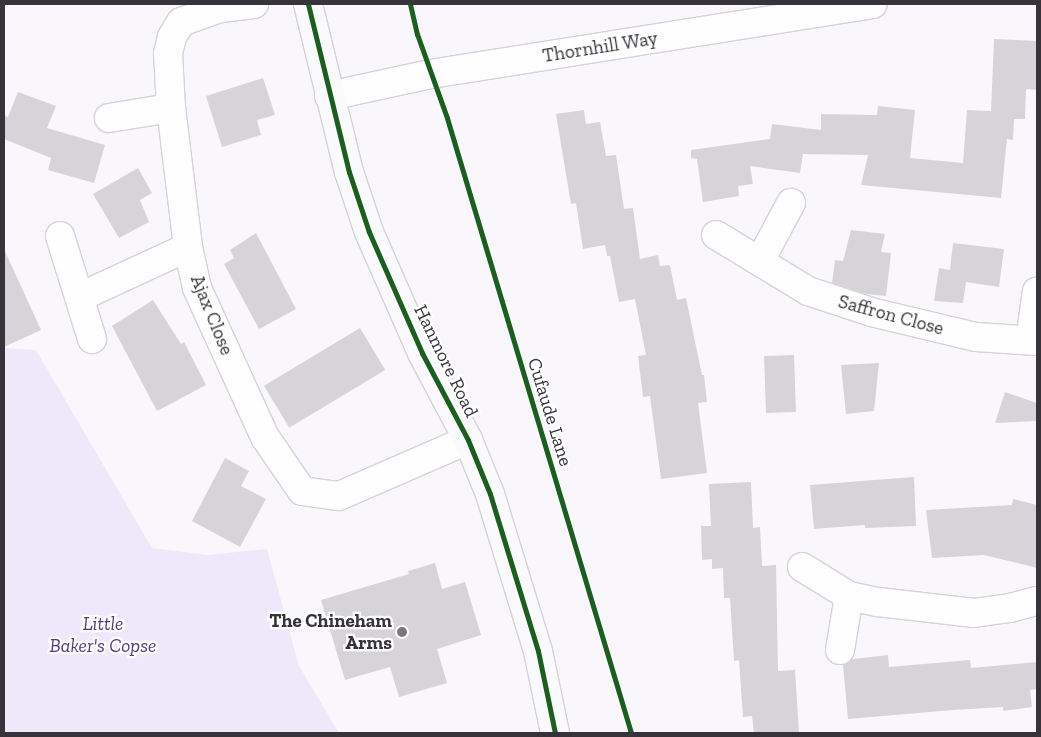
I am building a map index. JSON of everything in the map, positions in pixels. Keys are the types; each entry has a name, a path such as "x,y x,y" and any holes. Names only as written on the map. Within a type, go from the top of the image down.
{"street":[{"name":"Ajax Close","path":"254,4 220,8 181,22 172,37 168,53 171,108 188,247 197,288 265,437 302,491 339,496 468,440"},
{"name":"Hanmore Road","path":"308,4 349,172 369,232 422,353 468,440 490,494 538,651 554,733"},
{"name":"Thornhill Way","path":"329,96 431,74 872,4"},
{"path":"109,118 171,108"},
{"path":"760,261 791,203"},
{"name":"Saffron Close","path":"716,235 808,291 871,312 976,337 1034,340 1037,291"},
{"path":"60,236 92,340"},
{"path":"80,297 188,247"},
{"path":"802,567 849,596 974,613 1010,608 1037,601"},
{"path":"840,650 849,596"}],"green space":[{"name":"Little Baker's Copse","path":"4,348 36,350 152,548 208,555 267,549 299,666 339,733 4,733"}],"building":[{"path":"994,39 1037,41 1037,90 1026,89 1025,119 1014,119 1013,140 1007,139 1001,198 861,185 868,155 803,154 800,173 750,166 753,184 738,186 739,196 703,202 697,159 691,158 691,150 770,139 772,124 821,130 821,114 877,115 878,106 915,110 910,158 963,163 967,110 991,111"},
{"path":"263,78 275,115 257,120 261,135 222,147 206,96"},
{"path":"18,92 56,106 47,128 105,145 94,183 48,170 51,158 4,139 4,115 8,117"},
{"path":"584,110 586,124 600,122 606,156 616,155 624,209 633,208 640,259 658,255 660,266 670,265 677,300 686,298 702,375 704,375 707,402 698,403 707,473 661,479 650,396 643,397 638,356 646,355 635,299 619,302 610,256 607,256 605,245 583,249 576,203 571,204 556,114"},
{"path":"138,168 152,193 140,200 149,222 119,238 93,194"},
{"path":"851,230 885,234 881,252 891,253 886,296 866,294 832,283 835,260 843,261"},
{"path":"256,233 296,309 259,329 224,264 234,258 230,250"},
{"path":"953,243 1004,249 999,287 966,282 963,303 934,301 939,268 950,270"},
{"path":"4,249 41,330 4,347"},
{"path":"153,300 181,344 184,342 206,385 157,411 112,326"},
{"path":"360,328 385,370 289,428 264,386"},
{"path":"794,355 796,412 766,413 764,356"},
{"path":"879,363 874,411 846,414 841,365"},
{"path":"1005,392 1037,403 1037,421 995,423"},
{"path":"225,458 249,471 241,486 266,499 240,547 192,521"},
{"path":"914,477 916,526 865,528 865,525 814,529 810,485"},
{"path":"751,482 753,528 760,527 762,566 776,565 778,671 795,670 799,733 754,733 752,716 743,717 739,660 734,661 730,598 724,598 723,568 712,569 712,559 702,560 701,526 711,526 709,484"},
{"path":"1013,499 1037,505 1037,568 984,555 932,558 926,510 1012,505"},
{"path":"435,563 442,589 465,582 481,635 437,649 447,683 399,697 390,667 345,680 321,600 409,574 408,571"},
{"path":"888,655 889,667 970,660 971,668 1037,662 1037,689 1030,690 1032,707 1003,711 1003,707 953,710 848,719 843,665 853,659"}],"cycle path":[{"path":"308,4 349,172 369,232 422,353 468,440 490,494 538,651 555,733"},
{"name":"Cufaude Lane","path":"410,4 417,34 447,118 631,733"}],"place":[{"name":"The Chineham Arms","path":"402,632"}]}
